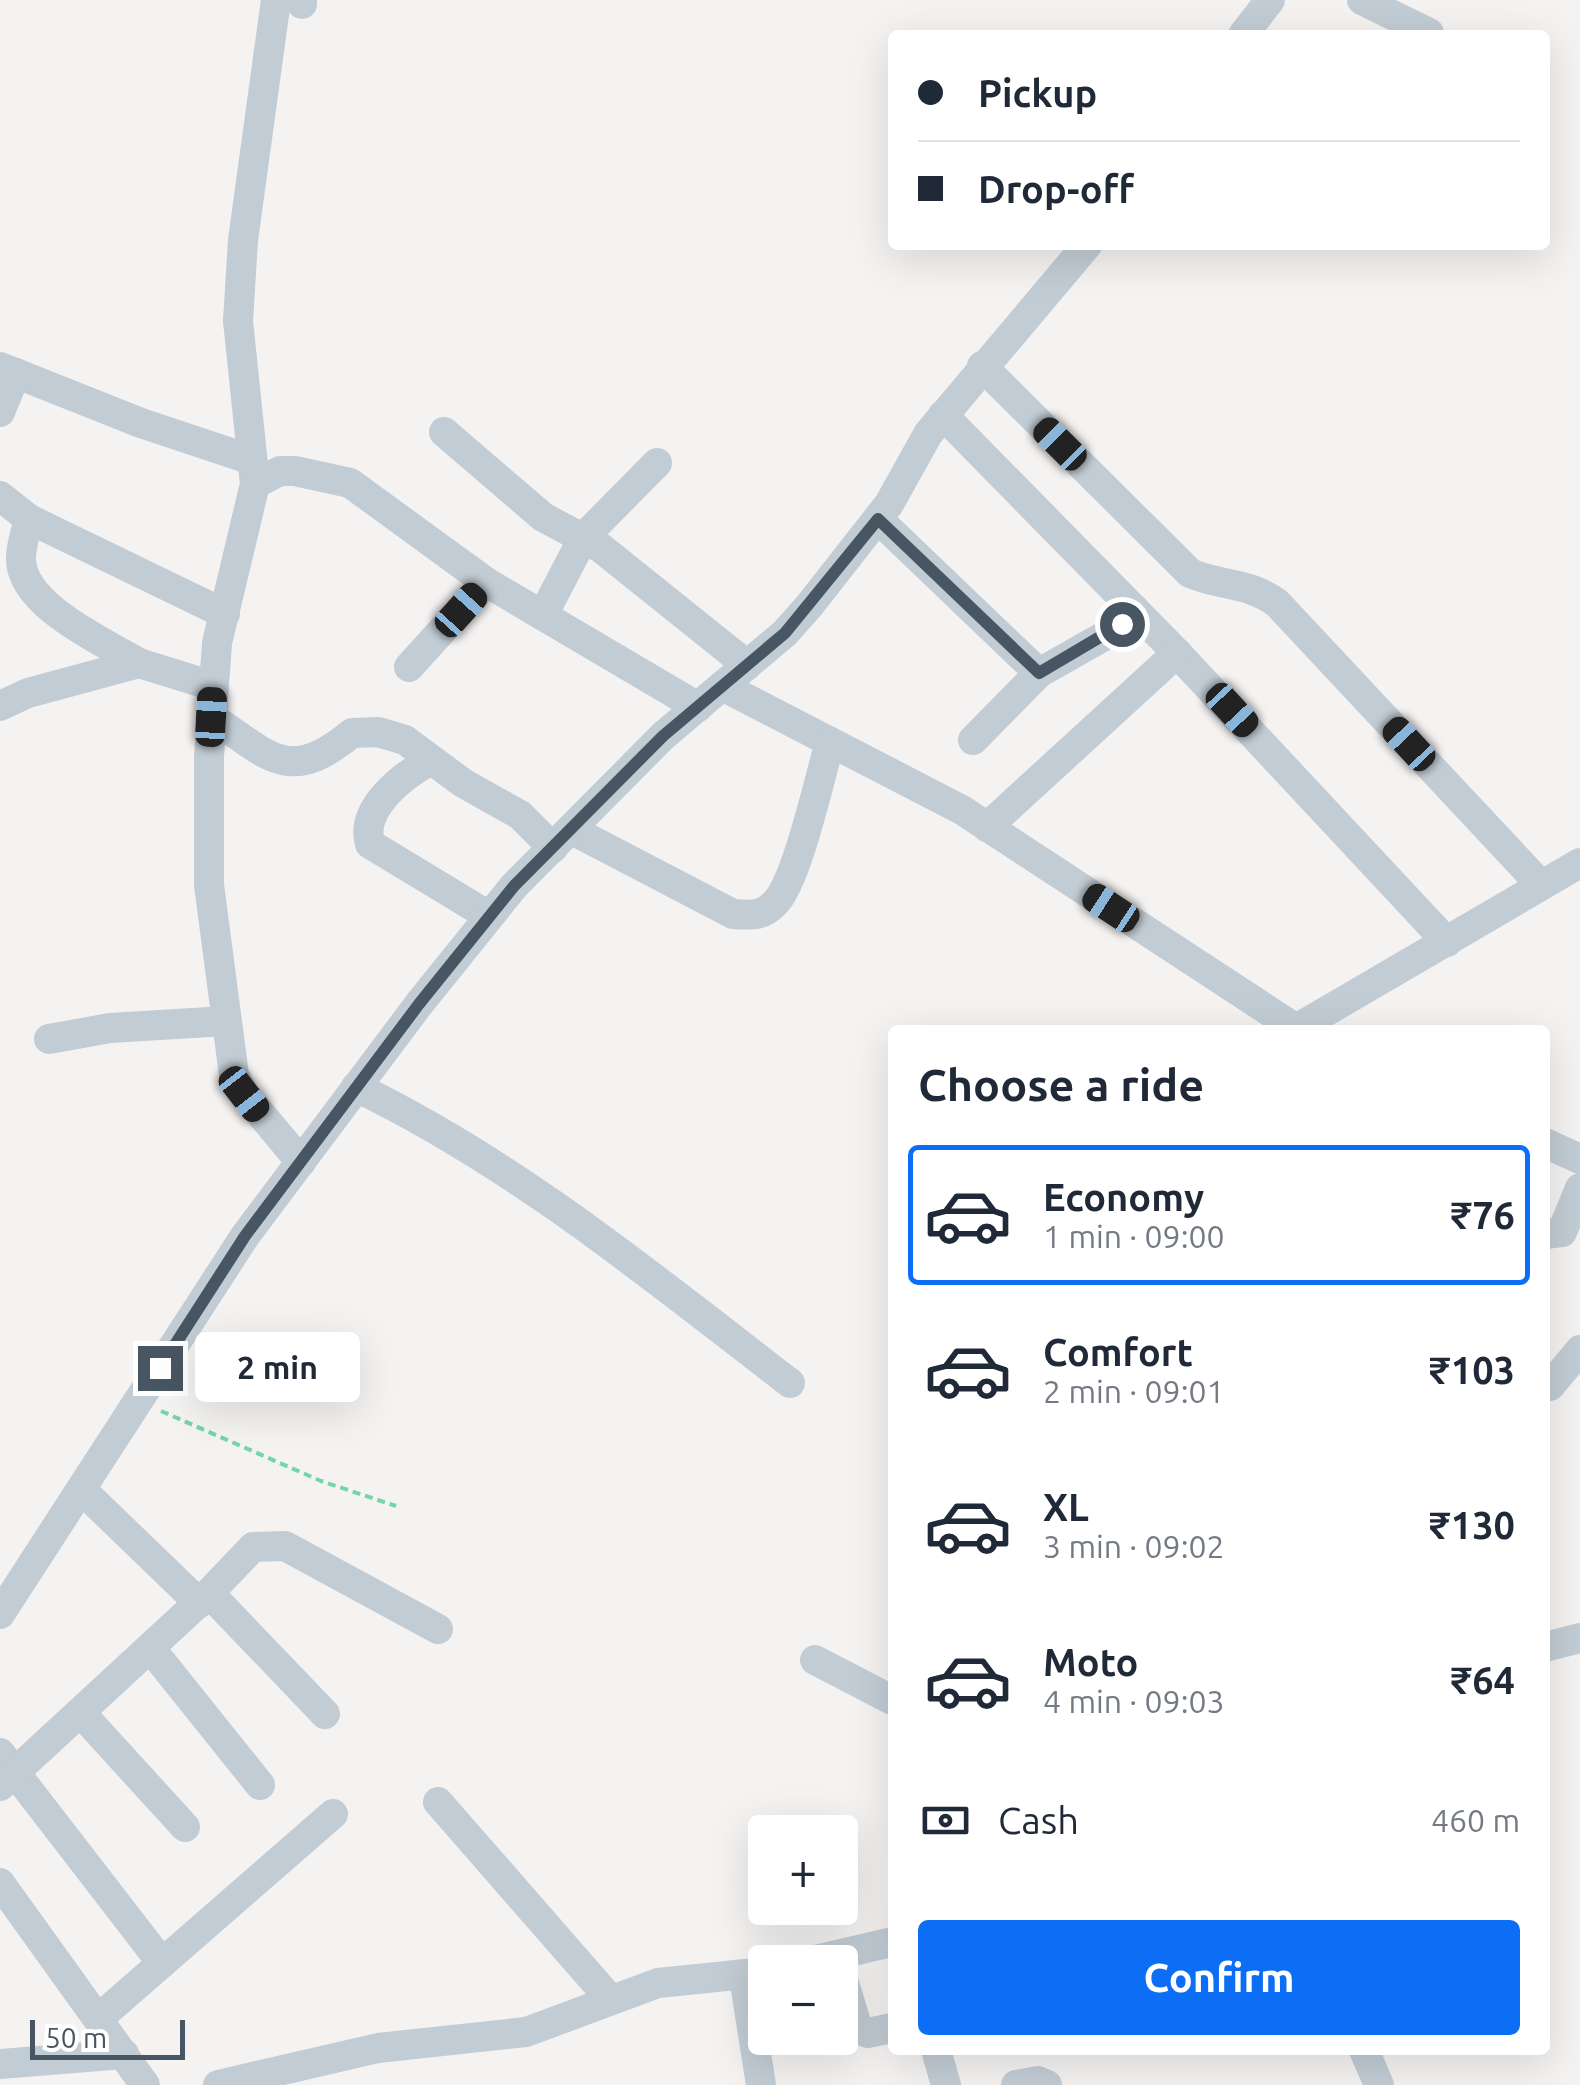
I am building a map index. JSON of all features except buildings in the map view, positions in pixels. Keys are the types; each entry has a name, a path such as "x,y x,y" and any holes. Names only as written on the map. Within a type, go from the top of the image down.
{"street":[{"path":"1362,0 1423,30"},
{"path":"1247,30 1267,1"},
{"path":"293,2 243,240 238,320 253,472 213,686 209,885 234,1074 244,1094 300,1162"},
{"path":"0,1614 245,1236 490,916 562,839 698,706 797,620 878,519 944,414 1082,250"},
{"path":"982,366 1190,573 1210,581 1257,588 1278,604 1541,886"},
{"path":"0,412 8,370 253,472 295,471 350,483 486,582 698,706"},
{"path":"944,414 1177,653 1448,942"},
{"path":"444,432 542,516 583,538 642,579 747,665"},
{"path":"543,615 583,538 657,463"},
{"path":"0,496 30,520 225,614"},
{"path":"878,519 1039,673"},
{"path":"30,520 20,556 32,588 60,615 139,663 213,686"},
{"path":"410,667 486,582"},
{"path":"974,740 1039,673 1106,635 1135,610"},
{"path":"987,827 1177,653"},
{"path":"0,706 28,693 139,663"},
{"path":"0,676 28,693"},
{"path":"722,686 987,827 1291,1025"},
{"path":"211,717 276,758 298,764 316,760 360,730 405,740 431,760 562,839 732,914 758,916 778,902 830,742"},
{"path":"431,760 393,786 373,816 367,834 370,844 490,916"},
{"path":"1304,1025 1580,863"},
{"path":"48,1039 133,1026 226,1022"},
{"path":"356,1087 438,1130 531,1188 790,1383"},
{"path":"1550,1145 1580,1159"},
{"path":"1550,1233 1562,1232 1580,1188"},
{"path":"1550,1386 1580,1350"},
{"path":"82,1490 204,1598 325,1714"},
{"path":"162,1963 5,1771 81,1713 204,1598 253,1546 284,1546 438,1629"},
{"path":"0,1600 0,1614"},
{"path":"1550,1645 1580,1638"},
{"path":"151,1648 260,1785"},
{"path":"815,1660 888,1698"},
{"path":"81,1713 185,1827"},
{"path":"438,1802 611,2000"},
{"path":"99,2018 334,1814"},
{"path":"0,1883 145,2085"},
{"path":"858,1955 888,1944"},
{"path":"218,2085 378,2048 526,2032 658,1983 748,1975"},
{"path":"858,2029 868,2033 888,2029"},
{"path":"0,2064 124,2054"},
{"path":"759,2055 761,2085"},
{"path":"937,2055 946,2085"},
{"path":"1366,2055 1380,2085"},
{"path":"1016,2085 1038,2081 1047,2085"}],"path":[{"path":"139,1401 272,1461 396,1506"}],"route":[{"path":"160,1368 245,1236 419,1004 514,886 663,736 785,633 878,519 1039,673 1055,660 1122,624"}]}
